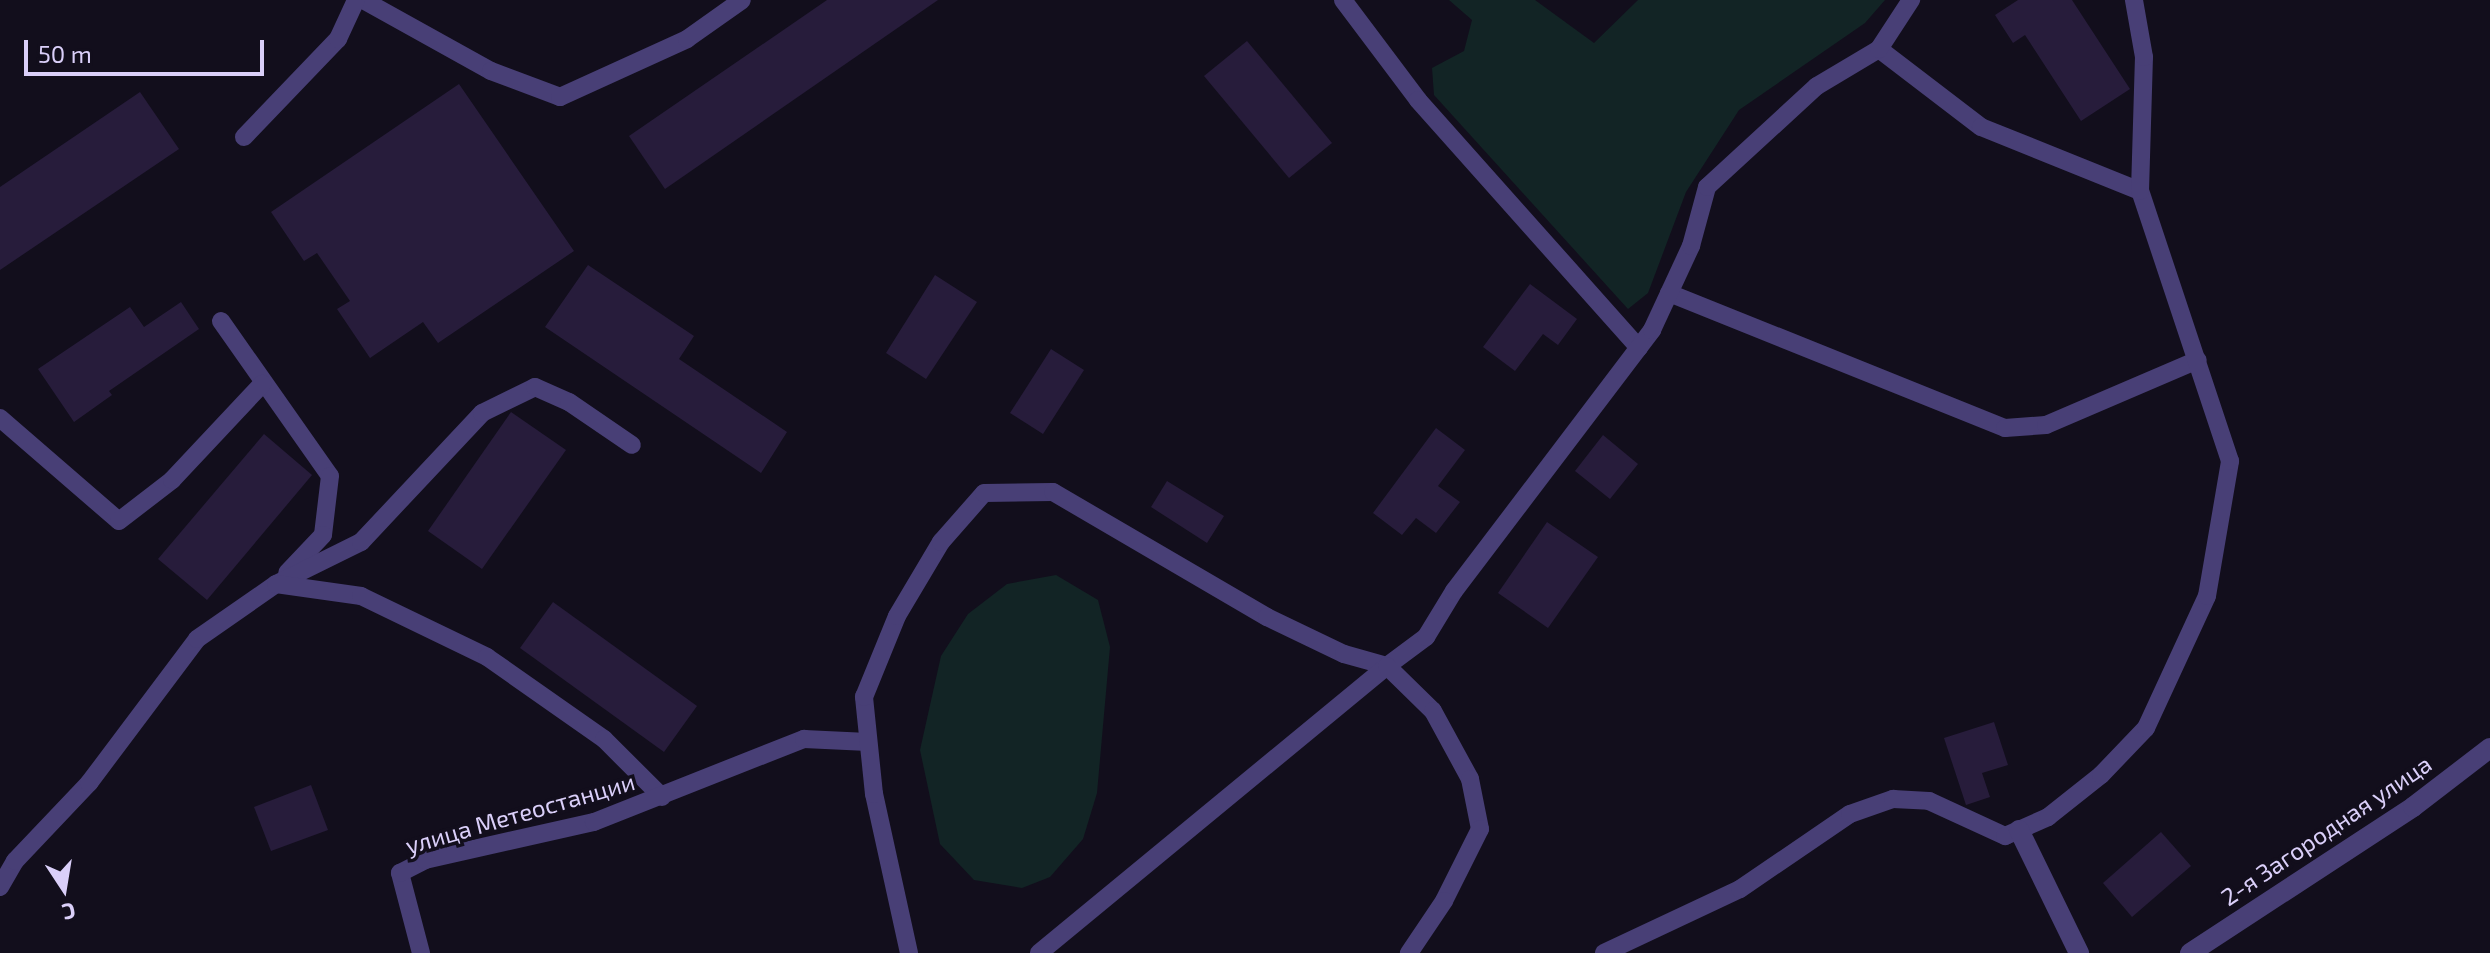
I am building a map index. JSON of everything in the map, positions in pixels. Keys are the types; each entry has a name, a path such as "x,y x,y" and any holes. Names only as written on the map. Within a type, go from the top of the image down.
{"street":[{"name":"2-я Загородная улица","path":"2190,953 2413,807 2490,748"},
{"path":"2019,830 2079,953"}],"lane":[{"path":"244,137 338,39 356,0"},
{"path":"363,0 491,71 560,97 687,39 742,0"},
{"path":"1343,0 1418,100 1639,348"},
{"path":"1039,953 1426,637 1454,591 1639,348 1691,246 1707,187 1817,86 1879,49 1911,0"},
{"path":"1604,953 1740,889 1850,814 1893,799 1929,801 2005,836 2048,817 2101,775 2146,728 2207,596 2230,461 2140,191 2144,57 2134,0"},
{"path":"1879,49 1981,127 2140,191"},
{"path":"1669,293 2005,428 2046,425 2198,360"},
{"path":"221,321 262,384 330,476 323,535 276,584"},
{"path":"0,418 119,521 172,480 262,384"},
{"path":"0,887 15,861 89,783 197,639 276,584 361,542 482,413 535,387 569,402 632,445"},
{"path":"909,953 874,794 864,697 897,616 941,542 984,493 1053,492 1267,617 1344,654 1387,666 1433,711 1470,779 1480,829 1444,901 1409,953"},
{"path":"276,584 361,596 487,657 604,739 662,797"},
{"name":"улица Метеостанции","path":"421,953 400,873 425,860 594,822 804,739 868,742"}],"shaded area":[{"path":"1449,0 1535,0 1594,43 1638,0 1885,0 1865,23 1739,110 1686,192 1648,293 1628,309 1434,95 1432,68 1464,51 1472,20"},
{"path":"1056,575 1098,600 1110,647 1097,793 1083,839 1050,877 1022,888 974,880 940,844 920,750 941,656 968,614 1007,584"}],"building":[{"path":"827,0 938,0 665,189 629,136"},
{"path":"2018,0 2072,0 2130,89 2081,121 2025,35 2013,43 1995,15"},
{"path":"1247,41 1332,143 1289,178 1204,76"},
{"path":"459,84 574,251 438,343 423,322 370,358 337,309 350,301 317,253 304,261 271,212"},
{"path":"140,92 179,149 0,270 0,187"},
{"path":"588,265 694,336 679,359 787,432 761,473 545,327"},
{"path":"935,275 977,302 926,379 886,353"},
{"path":"1530,284 1577,319 1558,345 1543,334 1515,371 1483,347"},
{"path":"181,302 199,329 109,391 112,395 74,422 38,369 130,307 144,327"},
{"path":"1051,349 1084,370 1043,434 1010,413"},
{"path":"511,412 566,450 482,569 428,531"},
{"path":"1436,428 1465,450 1438,486 1460,502 1436,533 1416,518 1402,535 1373,513"},
{"path":"264,434 312,475 207,600 158,559"},
{"path":"1603,435 1638,464 1610,499 1575,471"},
{"path":"1167,481 1224,516 1207,543 1151,507"},
{"path":"1547,522 1598,557 1548,628 1498,593"},
{"path":"553,602 697,706 664,752 520,648"},
{"path":"1994,722 2008,765 1982,773 1990,797 1966,805 1944,738"},
{"path":"311,785 328,830 271,851 254,807"},
{"path":"2161,832 2191,866 2132,917 2103,883"}]}
